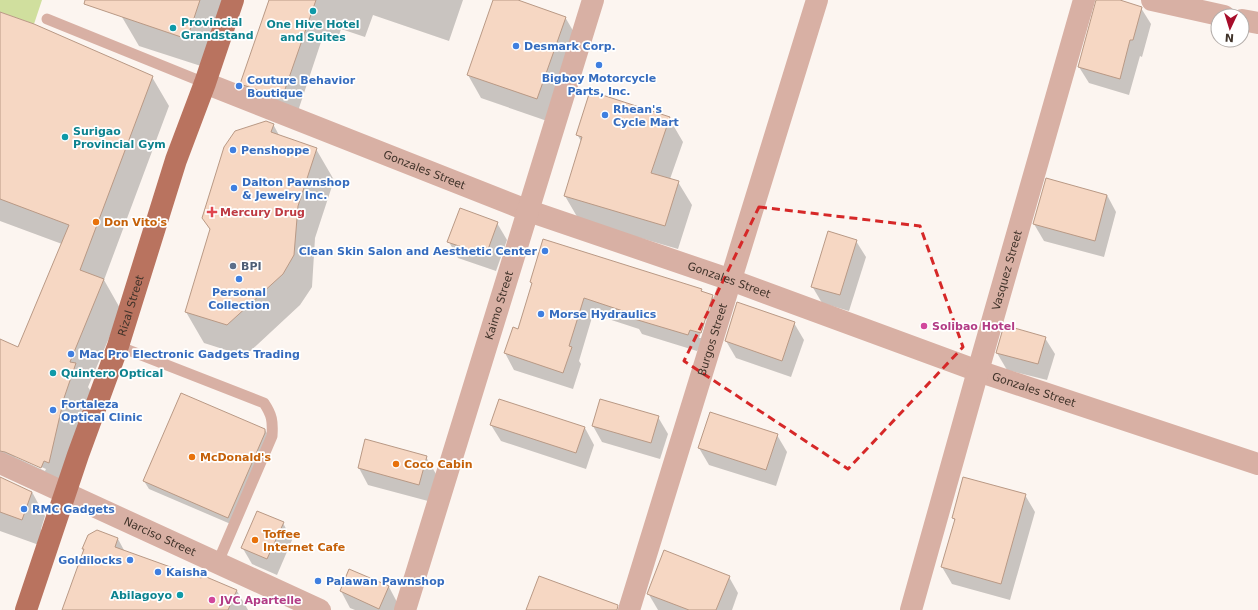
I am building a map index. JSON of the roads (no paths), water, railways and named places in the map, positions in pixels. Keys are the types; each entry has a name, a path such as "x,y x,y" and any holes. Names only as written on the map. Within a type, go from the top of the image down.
{"main road":[{"name":"Rizal Street","path":"26,610 65,494 118,346 176,160 205,83 233,0"}],"street":[{"name":"Kaimo Street","path":"406,610 593,0"},
{"name":"Burgos Street","path":"630,610 817,0"},
{"name":"Vasquez Street","path":"911,610 1084,0"},
{"path":"1152,0 1210,13"},
{"name":"Gonzales Street","path":"205,83 529,211 731,280 978,371 1258,464"},
{"name":"Narciso Street","path":"0,463 320,610"}],"lane":[{"path":"47,19 205,83"},
{"path":"118,346 264,403 271,414 273,424 272,436 218,562"}],"place":[{"name":"One Hive Hotel and Suites","path":"313,11"},
{"name":"Provincial Grandstand","path":"173,28"},
{"name":"Desmark Corp.","path":"516,46"},
{"name":"Bigboy Motorcycle Parts, Inc.","path":"599,65"},
{"name":"Couture Behavior Boutique","path":"239,86"},
{"name":"Rhean's Cycle Mart","path":"605,115"},
{"name":"Surigao Provincial Gym","path":"65,137"},
{"name":"Penshoppe","path":"233,150"},
{"name":"Dalton Pawnshop & Jewelry Inc.","path":"234,188"},
{"name":"Mercury Drug","path":"212,212"},
{"name":"Don Vito's","path":"96,222"},
{"name":"Clean Skin Salon and Aesthetic Center","path":"545,251"},
{"name":"BPI","path":"233,266"},
{"name":"Personal Collection","path":"239,279"},
{"name":"Morse Hydraulics","path":"541,314"},
{"name":"Solibao Hotel","path":"924,326"},
{"name":"Mac Pro Electronic Gadgets Trading","path":"71,354"},
{"name":"Quintero Optical","path":"53,373"},
{"name":"Fortaleza Optical Clinic","path":"53,410"},
{"name":"McDonald's","path":"192,457"},
{"name":"Coco Cabin","path":"396,464"},
{"name":"RMC Gadgets","path":"24,509"},
{"name":"Toffee Internet Cafe","path":"255,540"},
{"name":"Goldilocks","path":"130,560"},
{"name":"Kaisha","path":"158,572"},
{"name":"Palawan Pawnshop","path":"318,581"},
{"name":"Abilagoyo","path":"180,595"},
{"name":"JVC Apartelle","path":"212,600"}]}
